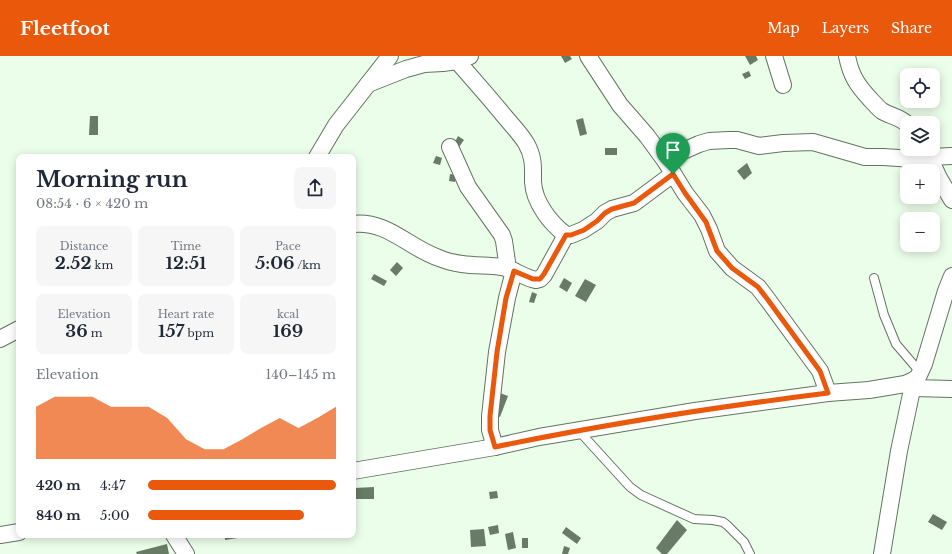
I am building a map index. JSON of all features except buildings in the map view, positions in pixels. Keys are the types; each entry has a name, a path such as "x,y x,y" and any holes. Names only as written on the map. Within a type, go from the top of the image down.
{"street":[{"path":"319,154 336,125 390,56"},
{"path":"588,56 620,106 636,123 706,222 717,251 732,268 758,287 820,371 828,393"},
{"path":"774,56 783,85"},
{"path":"847,56 849,68 853,78 863,92 881,111 900,119"},
{"path":"367,85 406,69 424,64 443,63 464,58 526,144 532,158 534,168 533,182 540,206 551,222 566,235 571,235 584,230 612,209 634,203 669,168 681,152 709,141 738,140 759,146 783,143 813,142 865,157 906,156"},
{"path":"450,147 468,187 502,235 511,270 497,352 490,416 490,430 495,447"},
{"path":"928,156 952,200"},
{"path":"940,156 952,156"},
{"path":"356,224 374,225 390,231 428,254 440,259 462,264 484,265 511,270 533,279 540,279 544,274 566,235"},
{"path":"882,554 899,451 916,380 924,364 952,276"},
{"path":"0,339 16,331"},
{"path":"356,470 495,447 539,437 703,410 828,393 869,390 905,384 916,380 952,389"},
{"path":"0,535 16,532"},
{"path":"176,538 186,554"}],"lane":[{"path":"874,278 884,315 896,344 916,380"},
{"path":"579,431 630,487 642,495 689,518 723,522 744,542 750,554"}],"route":[{"path":"673,174 706,222 717,251 732,268 758,287 820,371 828,393 695,411 539,437 495,447 489,423 497,352 506,298 514,271 536,280 540,279 566,235 571,235 584,230 612,209 634,203 673,174"}]}
